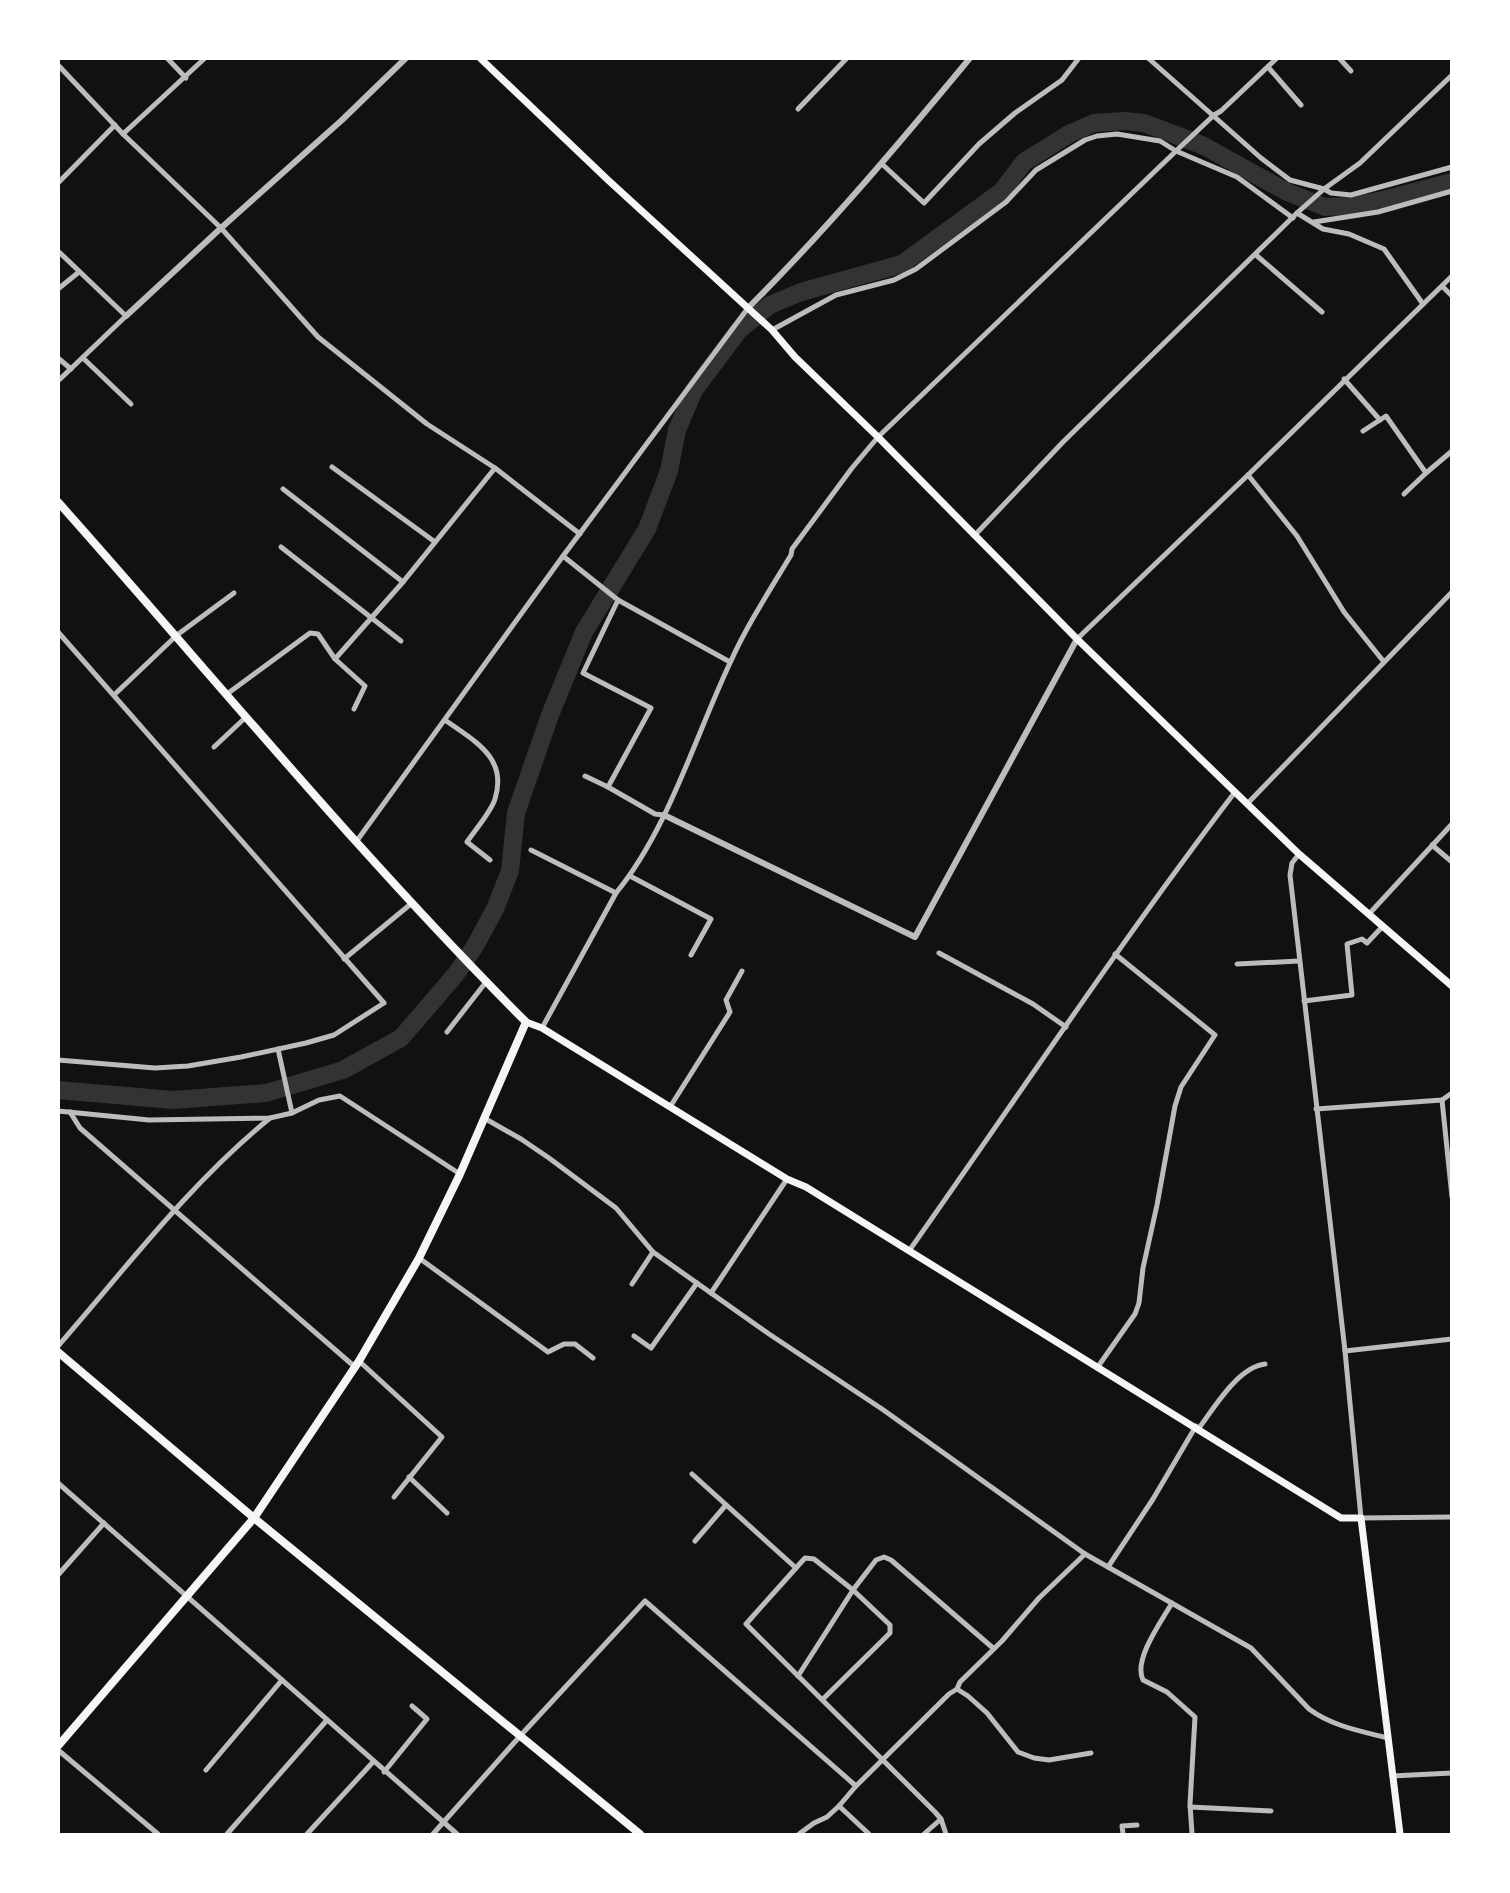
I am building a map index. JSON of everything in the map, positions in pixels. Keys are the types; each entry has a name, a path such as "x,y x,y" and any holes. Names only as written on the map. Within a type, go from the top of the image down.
{"highway":[{"path":"58,1352 254,1518 640,1834"}],"main road":[{"path":"480,58 772,330 795,357 878,437 974,537 1299,854 1452,986"},
{"path":"58,502 177,635 356,842 458,953 526,1022 542,1028 787,1179 806,1187 1341,1518 1361,1518 1400,1834"},
{"path":"58,1748 254,1518 357,1364 419,1258 460,1174 526,1022"}],"street":[{"path":"166,58 186,78"},
{"path":"123,134 205,58"},
{"path":"58,381 221,228 342,120 406,58"},
{"path":"798,109 847,58"},
{"path":"356,842 563,556 749,310 882,164 970,58"},
{"path":"882,164 924,203 979,144 1015,113 1062,80 1079,58"},
{"path":"1149,58 1261,158 1290,180 1331,194 1351,195 1452,167"},
{"path":"542,1028 616,893 630,876 664,814 730,662 751,621 791,555 792,549 852,468 878,437 1276,58"},
{"path":"1339,58 1352,71"},
{"path":"58,65 123,134 221,228 318,337 427,424 495,468 580,534"},
{"path":"1268,67 1301,105"},
{"path":"974,537 1063,442 1300,211 1323,190 1360,163 1452,75"},
{"path":"58,183 115,124"},
{"path":"772,330 836,295 894,280 916,269 1006,202 1036,170 1085,140 1097,136 1117,134 1160,141 1176,151 1237,177 1293,218"},
{"path":"1314,222 1378,212 1452,191"},
{"path":"1300,211 1323,229 1349,234 1384,249 1423,304"},
{"path":"58,251 126,316"},
{"path":"1256,255 1322,312"},
{"path":"58,289 79,272"},
{"path":"585,776 655,814 664,814 915,937 1077,639 1248,476 1344,379 1452,276"},
{"path":"1442,286 1452,296"},
{"path":"58,357 71,369"},
{"path":"82,358 131,404"},
{"path":"1344,379 1380,420"},
{"path":"1363,431 1386,416 1426,473"},
{"path":"1404,494 1452,451"},
{"path":"332,467 435,542"},
{"path":"335,659 403,582 495,468"},
{"path":"1248,476 1297,536 1344,612 1383,662"},
{"path":"283,489 403,582"},
{"path":"280,547 400,641"},
{"path":"563,556 618,600 730,662"},
{"path":"1247,804 1452,592"},
{"path":"114,695 177,635 234,593"},
{"path":"608,787 651,708 584,673 618,600"},
{"path":"58,632 384,1003 334,1035 278,1049 188,1066 155,1068 58,1060"},
{"path":"227,694 310,633 318,634 335,659 365,686 354,709"},
{"path":"214,747 246,717"},
{"path":"446,720 486,750 499,775 495,801 467,842 490,860"},
{"path":"909,1251 1115,954 1235,792"},
{"path":"1369,914 1452,824"},
{"path":"1432,845 1452,862"},
{"path":"531,850 616,893"},
{"path":"1299,854 1292,863 1290,875 1345,1351 1361,1518 1452,1516"},
{"path":"630,876 711,919 691,955"},
{"path":"344,959 412,903"},
{"path":"1304,1001 1352,995 1347,944 1362,939 1367,943 1383,926"},
{"path":"939,953 1033,1004 1066,1027"},
{"path":"1097,1368 1135,1314 1139,1303 1143,1268 1180,1087 1215,1035 1115,954"},
{"path":"1237,964 1299,961"},
{"path":"670,1107 730,1012 726,1000 742,971"},
{"path":"447,1032 483,979"},
{"path":"278,1049 291,1110"},
{"path":"1316,1109 1442,1100 1452,1093"},
{"path":"58,1346 176,1210 242,1141 270,1118 319,1100 340,1096 460,1174"},
{"path":"1442,1100 1452,1197"},
{"path":"58,1111 149,1120 270,1118"},
{"path":"70,1112 80,1128 442,1437 394,1497"},
{"path":"484,1118 549,1158 616,1208 653,1252 882,1409 1085,1554 1251,1648 1309,1709 1320,1717 1333,1723 1388,1738"},
{"path":"711,1293 787,1179"},
{"path":"632,1284 653,1252"},
{"path":"419,1258 548,1352 564,1344 575,1344 593,1358"},
{"path":"634,1336 651,1348 696,1283"},
{"path":"1345,1351 1452,1339"},
{"path":"1108,1567 1154,1498 1197,1427 1233,1384 1254,1365 1265,1364"},
{"path":"692,1474 796,1568"},
{"path":"410,1477 447,1513"},
{"path":"58,1483 457,1834"},
{"path":"58,1494 64,1488"},
{"path":"695,1541 726,1505"},
{"path":"58,1575 104,1523"},
{"path":"799,1834 814,1822 827,1817 839,1806 948,1694 957,1689 960,1682 1002,1641 1039,1598 1085,1554"},
{"path":"798,1676 853,1590 876,1560 884,1557 891,1560 993,1648"},
{"path":"823,1699 890,1633 890,1625 853,1590 814,1559 805,1558 746,1624 942,1819 946,1834"},
{"path":"433,1834 520,1735 645,1601 856,1786"},
{"path":"1172,1603 1139,1667 1143,1680 1167,1692 1195,1717 1190,1807 1192,1834"},
{"path":"206,1770 282,1680"},
{"path":"957,1689 987,1713 1018,1752 1034,1758 1049,1760 1091,1753"},
{"path":"384,1772 427,1719 412,1706"},
{"path":"227,1834 327,1720"},
{"path":"58,1748 158,1834"},
{"path":"307,1834 373,1762"},
{"path":"1392,1776 1452,1773"},
{"path":"839,1806 869,1834"},
{"path":"1190,1807 1271,1812"},
{"path":"924,1834 942,1819"},
{"path":"1123,1834 1122,1826 1137,1825"}],"waterway":[{"path":"58,1090 173,1100 266,1093 343,1070 401,1038 456,974 475,946 495,909 510,871 516,813 550,715 584,632 647,529 669,471 677,430 694,390 739,330 770,305 801,292 902,264 1002,191 1024,162 1069,134 1094,123 1124,121 1144,123 1204,146 1287,192 1325,207 1350,206 1383,200 1452,182"}]}
